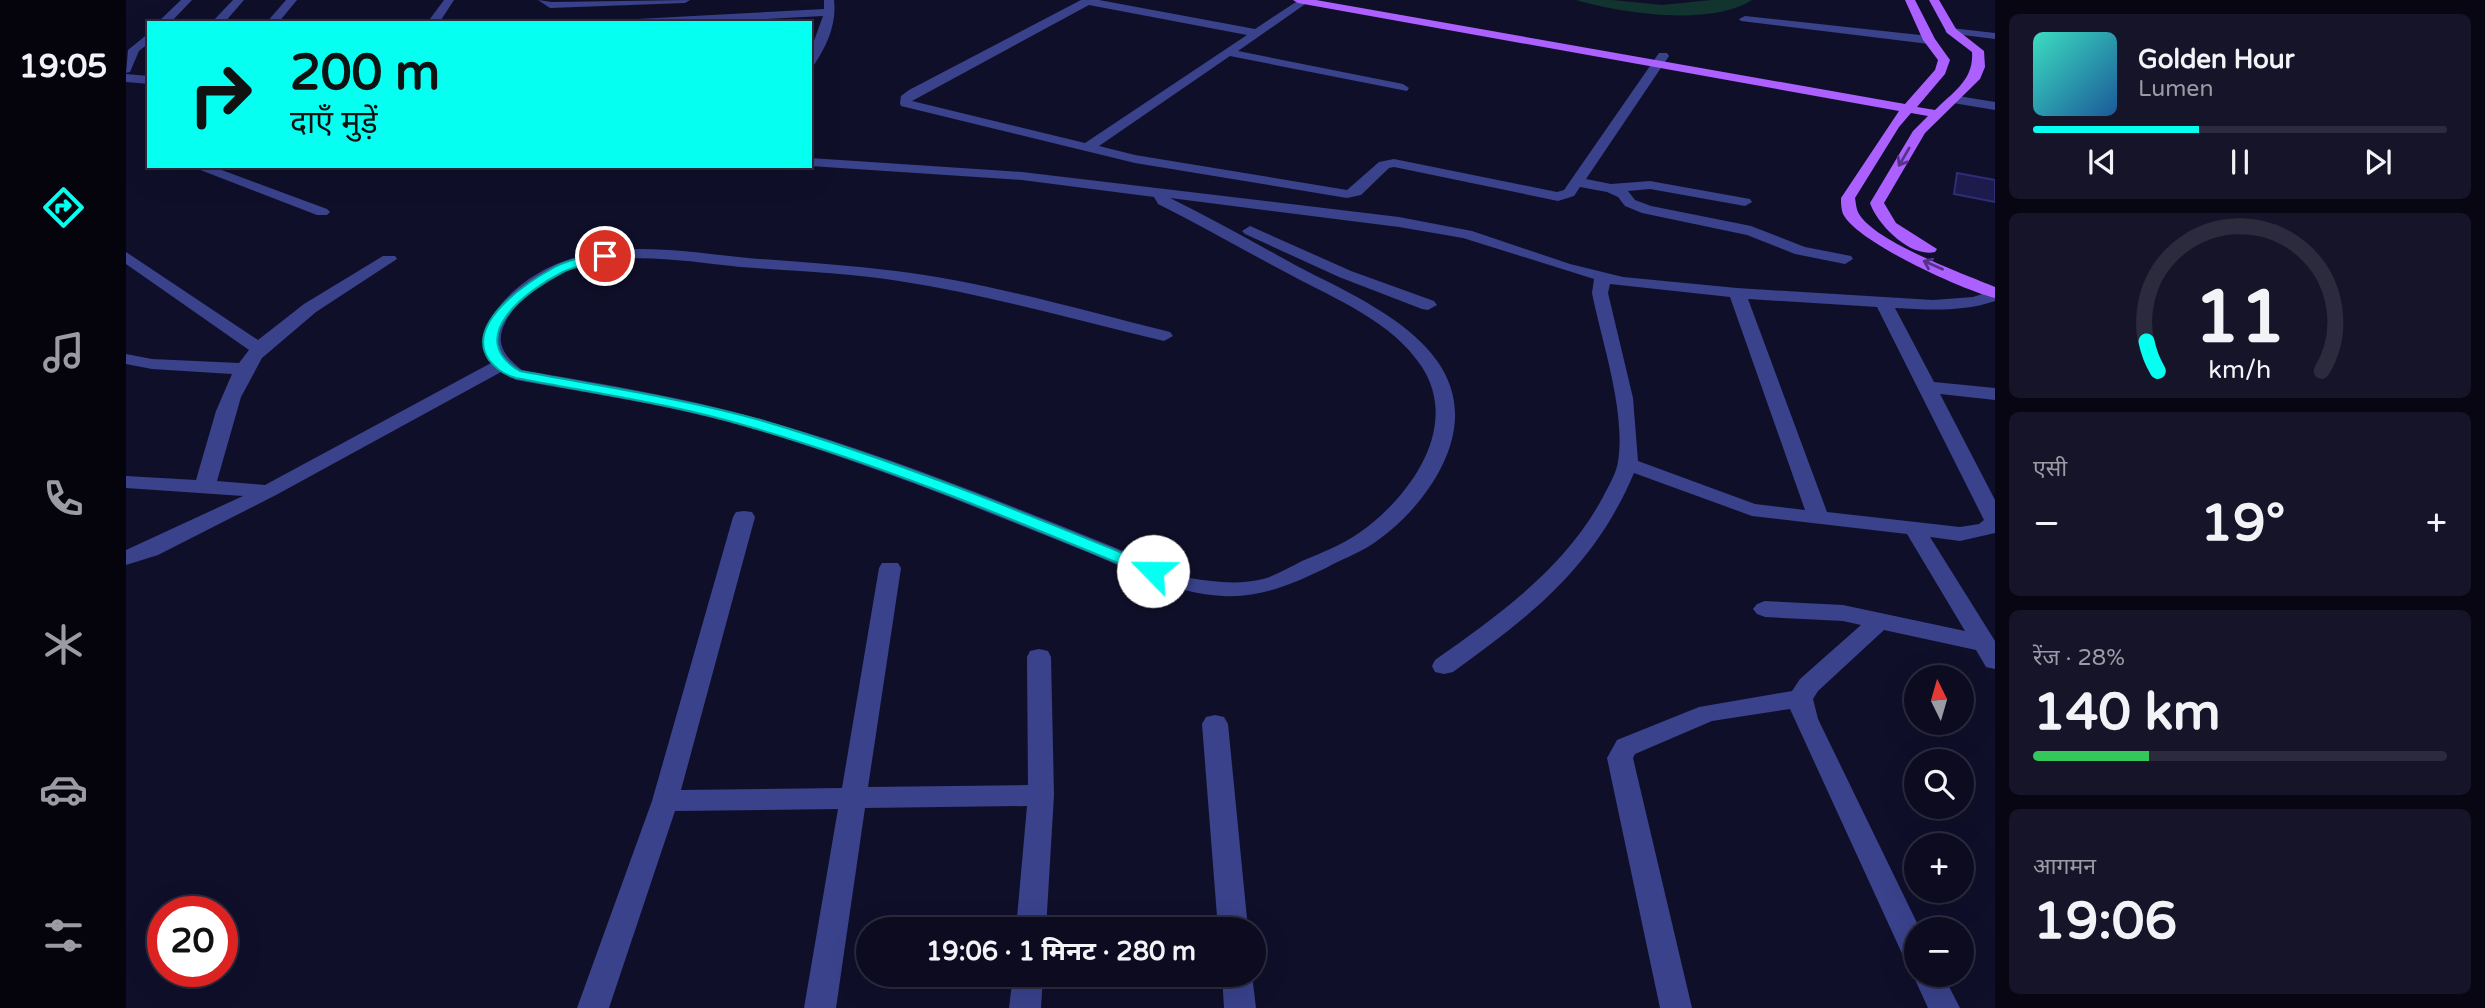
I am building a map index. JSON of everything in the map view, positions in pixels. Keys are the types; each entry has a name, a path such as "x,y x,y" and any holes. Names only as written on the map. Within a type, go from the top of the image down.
{"main road":[{"path":"1303,0 1913,104 1945,106"},
{"path":"1342,0 1661,60"},
{"path":"1910,0 1929,40 1944,61 1941,71 1894,125 1848,198 1851,213 1866,230 1894,247 1995,294"},
{"path":"1934,0 1951,31 1978,51 1979,67 1974,79 1920,131 1877,203 1880,216 1893,229 1915,242 1995,278"}],"street":[{"path":"165,21 187,0"},
{"path":"220,21 239,0"},
{"path":"274,21 292,0"},
{"path":"434,21 449,0"},
{"path":"546,7 685,0"},
{"path":"742,17 744,0"},
{"path":"1088,148 1303,0"},
{"path":"1255,33 1088,1 906,99 906,103 1088,148 1206,173 1347,194 1356,192 1384,165 1394,163 1546,196 1569,193 1661,60"},
{"path":"703,21 830,6 815,46"},
{"path":"1745,19 1929,40"},
{"path":"1951,31 1995,36"},
{"path":"126,69 134,50 147,38"},
{"path":"134,50 147,49"},
{"path":"1226,52 1404,88"},
{"path":"126,78 147,80"},
{"path":"1945,106 1995,106"},
{"path":"812,162 1022,176 1211,197 1432,227 1466,234 1602,278 1738,293 1884,303 1958,304 1995,294"},
{"path":"202,168 322,212"},
{"path":"1577,182 1611,188 1650,184 1745,202"},
{"path":"1611,188 1623,194 1630,203 1647,210 1751,231 1801,251 1845,259"},
{"path":"1164,336 1009,298 898,276 644,253 605,256 560,269 517,297 502,314 490,333 490,352 500,365 516,374 757,424 942,485 1185,584 1215,590 1265,586 1364,540 1397,513 1419,487 1445,434 1446,414 1442,390 1433,369 1394,328 1240,240 1163,201 1161,197 1165,192"},
{"path":"1211,197 1204,207 1213,215 1345,274 1428,305"},
{"path":"126,257 259,349"},
{"path":"205,486 231,396 244,369 259,349 323,299 389,259"},
{"path":"1444,666 1545,589 1578,552 1608,512 1628,464 1627,423 1600,293 1602,278"},
{"path":"1738,293 1819,519"},
{"path":"1628,464 1752,510 1960,534 1986,530 1994,521 1985,481 1927,387 1884,303"},
{"path":"126,359 152,365 244,369"},
{"path":"128,560 269,491 500,365"},
{"path":"1927,387 1995,394"},
{"path":"126,482 269,491"},
{"path":"593,1008 665,801 744,517"},
{"path":"1913,529 1989,652"},
{"path":"820,1008 890,568"},
{"path":"1765,609 1843,613 1989,652"},
{"path":"1879,621 1809,685 1800,699 1805,719 1904,926"},
{"path":"1032,917 1041,795 1039,657"},
{"path":"1676,1008 1620,758 1626,747 1708,713 1800,699"},
{"path":"1215,724 1232,917"},
{"path":"665,801 1041,795"},
{"path":"1025,1008 1027,987"},
{"path":"1238,987 1240,1008"},
{"path":"1934,987 1944,1008"}],"green space":[{"path":"1576,0 1662,5 1711,0 1752,0 1713,13 1665,15 1640,13"}],"building":[{"path":"1957,173 1995,180 1995,202 1954,194"}],"route":[{"path":"605,256 560,269 517,297 490,333 490,352 500,365 516,374 757,424 942,485 1153,571"}]}
